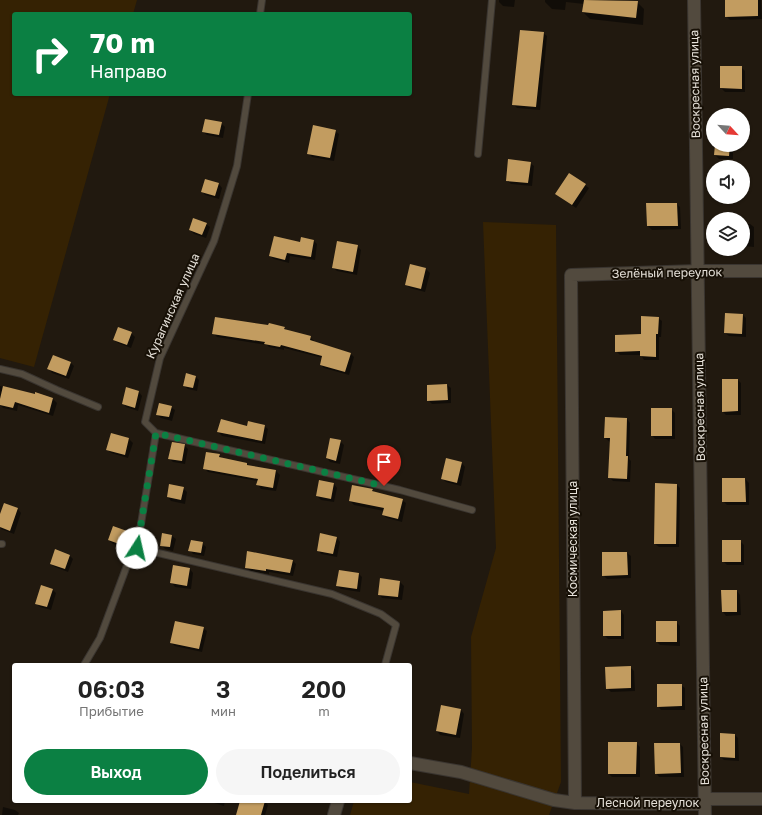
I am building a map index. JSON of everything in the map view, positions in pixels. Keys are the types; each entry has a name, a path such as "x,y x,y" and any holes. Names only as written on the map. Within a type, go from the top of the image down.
{"street":[{"name":"Воскресная улица","path":"694,0 705,806"},
{"name":"Зелёный переулок","path":"571,275 698,271 762,271"},
{"name":"Космическая улица","path":"571,275 575,803"},
{"name":"Лесной переулок","path":"412,763 461,772 554,800 575,803 705,806 762,799"},
{"path":"334,815 337,803"}],"lane":[{"path":"260,12 262,0"},
{"path":"478,154 492,0"},
{"name":"Курагинская улица","path":"156,433 145,422 160,358 214,241 237,166 248,96"},
{"path":"0,369 22,374 98,407"},
{"path":"85,663 100,638 132,552 137,548 156,433 400,490 472,510"},
{"path":"137,548 332,594 381,614 396,625 386,663"}],"shaded area":[{"path":"0,0 137,0 134,12 12,12 12,96 109,96 34,367 0,358"},
{"path":"483,222 556,225 561,782 549,815 350,815 353,803 412,803 412,782 469,794 472,748 471,637 496,548"}],"building":[{"path":"584,0 638,1 636,18 582,12"},
{"path":"725,0 758,0 758,16 725,17"},
{"path":"520,30 544,32 536,107 512,105"},
{"path":"720,66 742,66 742,89 720,88"},
{"path":"205,119 222,122 219,135 202,132"},
{"path":"313,125 336,130 330,158 307,154"},
{"path":"714,152 729,152 729,156 714,155"},
{"path":"508,159 531,162 528,183 506,181"},
{"path":"569,173 586,184 572,205 555,194"},
{"path":"205,179 219,183 215,196 201,192"},
{"path":"646,203 677,203 678,226 647,226"},
{"path":"193,218 207,223 202,235 189,230"},
{"path":"274,236 300,242 301,237 314,240 311,257 287,253 285,260 269,256"},
{"path":"337,241 358,245 353,272 332,268"},
{"path":"410,264 426,268 421,289 405,285"},
{"path":"725,313 743,314 742,334 724,333"},
{"path":"641,316 659,317 658,334 656,334 656,357 640,356 640,351 615,352 615,335 641,334"},
{"path":"215,317 268,325 269,323 285,327 284,329 311,336 310,340 351,353 345,372 320,365 322,356 281,345 280,347 264,344 265,342 212,334"},
{"path":"118,327 132,332 127,345 113,340"},
{"path":"53,355 71,362 66,376 47,369"},
{"path":"186,373 196,376 193,388 183,386"},
{"path":"722,379 738,379 738,411 722,412"},
{"path":"447,384 448,400 427,401 427,385"},
{"path":"3,386 35,394 35,392 53,398 49,413 15,402 13,408 0,405"},
{"path":"126,387 139,391 135,408 122,404"},
{"path":"159,403 172,406 169,417 156,415"},
{"path":"651,408 672,408 672,436 651,436"},
{"path":"605,417 627,418 627,479 608,478 610,438 604,438"},
{"path":"221,419 247,426 248,421 265,425 262,441 217,432"},
{"path":"111,433 129,438 125,455 106,450"},
{"path":"330,438 341,440 336,461 326,458"},
{"path":"172,442 185,444 182,461 168,459"},
{"path":"206,452 220,454 219,457 247,463 247,465 276,470 273,488 256,485 258,479 203,469"},
{"path":"446,458 462,462 457,483 441,479"},
{"path":"722,478 745,478 746,502 722,502"},
{"path":"319,480 334,483 331,499 316,496"},
{"path":"655,483 677,484 676,544 654,544"},
{"path":"169,484 184,487 181,500 167,497"},
{"path":"352,485 373,489 372,491 403,499 398,519 382,515 384,508 349,501"},
{"path":"4,503 18,508 10,531 0,527 0,514"},
{"path":"113,526 127,531 122,545 108,540"},
{"path":"162,533 172,535 170,547 160,546"},
{"path":"320,533 337,537 333,554 317,551"},
{"path":"191,540 203,542 201,553 188,551"},
{"path":"722,540 741,540 741,562 722,562"},
{"path":"55,549 70,555 65,569 50,564"},
{"path":"247,551 293,560 290,573 266,569 266,571 245,568"},
{"path":"602,552 627,552 628,575 602,576"},
{"path":"173,565 190,568 187,586 170,583"},
{"path":"339,570 359,573 357,589 336,586"},
{"path":"380,578 400,581 398,597 378,595"},
{"path":"41,585 53,589 47,607 35,604"},
{"path":"721,590 737,590 737,612 722,612"},
{"path":"621,610 621,636 603,636 603,611"},
{"path":"175,621 204,627 199,649 170,643"},
{"path":"656,621 677,621 677,642 656,642"},
{"path":"631,666 631,688 606,689 605,667"},
{"path":"657,684 682,684 682,706 657,707"},
{"path":"441,705 461,709 456,735 436,731"},
{"path":"720,733 735,734 735,758 720,757"},
{"path":"608,742 637,742 636,774 608,774"},
{"path":"654,743 680,743 681,773 655,774"},
{"path":"239,803 264,803 261,815 236,815"}],"route":[{"path":"137,548 156,433 384,486"}]}
